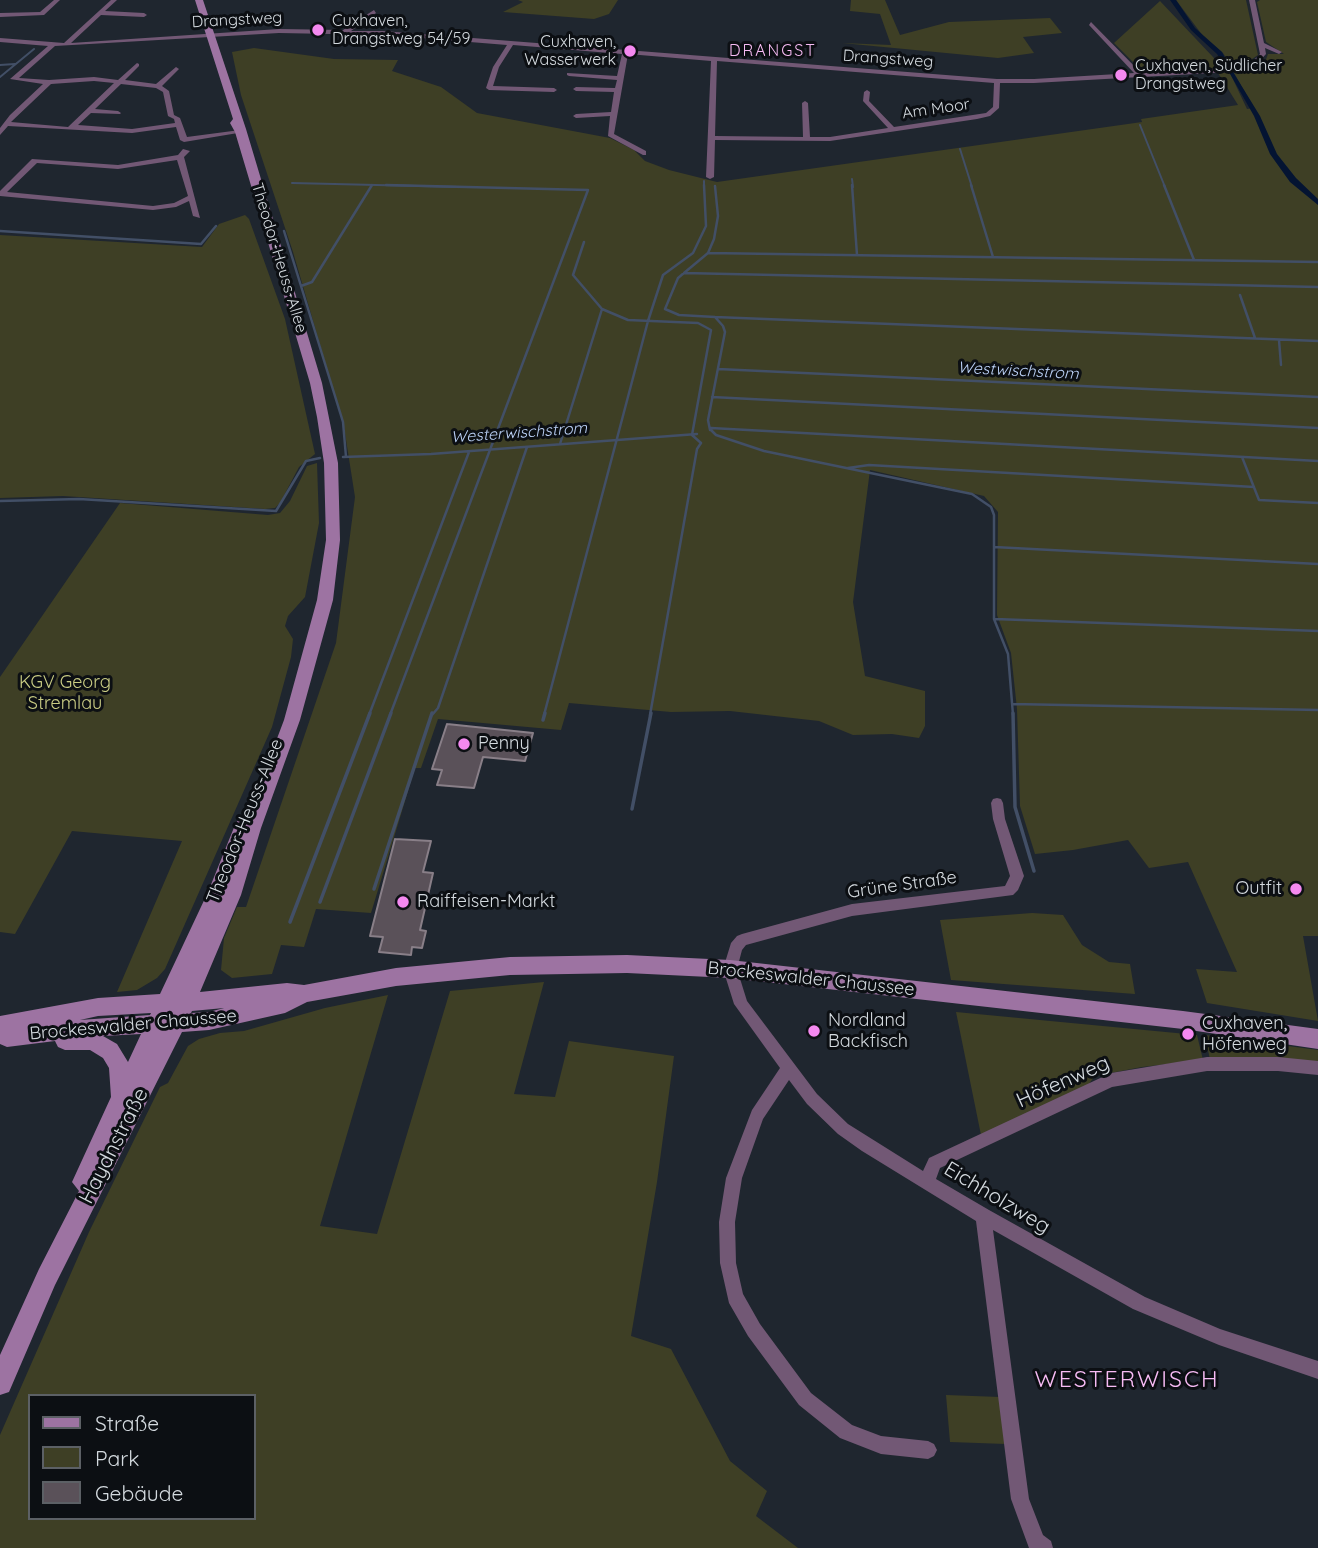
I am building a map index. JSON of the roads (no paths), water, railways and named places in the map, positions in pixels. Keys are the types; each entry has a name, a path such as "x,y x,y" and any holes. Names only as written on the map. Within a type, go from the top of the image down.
{"street":[{"path":"0,15 44,14 57,0"},
{"path":"65,45 114,0"},
{"name":"Theodor-Heuss-Allee","path":"170,1013 197,978 232,895 252,828 292,720 316,619 332,509 331,463 316,383 199,0"},
{"path":"1252,0 1262,52 1279,52 1262,44"},
{"path":"345,32 374,12"},
{"path":"100,13 144,15"},
{"path":"1091,24 1139,75"},
{"name":"Drangstweg","path":"0,40 65,45 279,31 345,32 997,81 1230,70 1252,66 1262,58 1262,52"},
{"path":"511,43 496,67 489,88 554,90"},
{"path":"35,161 118,167 180,157 186,152 180,124 177,117 172,116 166,90 159,86 84,79 49,82 13,79 53,45"},
{"path":"625,52 611,135 643,153"},
{"path":"710,177 714,59"},
{"path":"72,127 138,65"},
{"path":"159,86 176,69"},
{"path":"569,74 621,78"},
{"name":"Am Moor","path":"712,138 830,139 988,115 996,108 997,81"},
{"path":"0,132 49,82"},
{"path":"576,89 619,90"},
{"name":"Am Moor","path":"867,92 866,101 892,129"},
{"path":"805,103 807,139"},
{"path":"89,111 118,113"},
{"path":"576,116 615,114"},
{"path":"7,124 132,131 180,124"},
{"path":"184,140 239,128"},
{"path":"0,194 42,153"},
{"path":"180,157 197,216"},
{"path":"0,194 153,208 176,205 190,198"},
{"name":"Theodor-Heuss-Allee","path":"170,1013 282,730 316,619"},
{"name":"Grüne Straße","path":"730,969 736,947 742,940 751,937 852,910 1009,891 1017,876 997,803"},
{"name":"Brockeswalder Chaussee","path":"2,1032 170,1013 246,1014 285,1004 295,993 396,977 510,966 627,964 730,969 1183,1020 1318,1039"},
{"name":"Eichholzweg","path":"730,969 741,1004 812,1099 843,1129 983,1216 1176,1320 1318,1370"},
{"path":"197,978 221,992 277,988 295,993"},
{"name":"Haydnstraße","path":"47,1277 76,1198 121,1098 170,1013"},
{"name":"Haydnstraße","path":"0,1383 170,1013"},
{"path":"2,1032 23,1042 79,1039 103,1045 119,1066 121,1098"},
{"name":"Höfenweg","path":"928,1181 934,1163 1111,1080 1207,1064 1278,1064 1318,1068"},
{"path":"788,1069 757,1115 734,1178 727,1222 728,1263 735,1297 754,1330 805,1399 846,1432 881,1445 928,1450"},
{"path":"983,1216 1020,1499 1036,1541 1044,1548"}],"waterway":[{"path":"1173,0 1193,29 1220,53 1228,67"},
{"path":"0,77 34,49"},
{"path":"0,65 15,64"},
{"path":"1231,73 1257,116 1274,154 1293,180 1318,203"},
{"path":"1140,125 1165,187"},
{"path":"960,149 972,187"},
{"path":"852,179 853,187"},
{"path":"292,183 460,187"},
{"path":"301,286 312,282 372,185"},
{"path":"386,185 588,190 490,450"},
{"path":"648,321 663,275 693,253 706,226 704,185"},
{"path":"852,185 857,255"},
{"path":"971,185 993,257"},
{"path":"1164,185 1194,260"},
{"path":"708,253 714,239 718,216 715,186"},
{"path":"0,231 201,244 216,226"},
{"path":"284,231 343,422 346,457"},
{"path":"584,242 573,275 602,309"},
{"path":"684,273 708,253"},
{"path":"708,253 1318,262"},
{"path":"684,273 1318,287"},
{"path":"684,273 678,278 665,309 679,315 715,317"},
{"path":"1240,295 1255,338"},
{"path":"560,444 602,309"},
{"path":"602,309 628,320 648,321"},
{"path":"712,397 725,332 715,317"},
{"path":"715,317 1318,341"},
{"path":"617,440 648,321"},
{"path":"648,321 698,323 711,330 692,434"},
{"path":"1279,340 1281,365"},
{"name":"Westwischstrom","path":"718,369 1318,397"},
{"name":"Westerwischstrom","path":"710,430 708,420 712,397"},
{"path":"712,397 1318,428"},
{"path":"711,428 1318,461"},
{"path":"711,430 716,435 764,451 972,494 991,507 994,515 994,547"},
{"name":"Westerwischstrom","path":"617,440 692,434"},
{"path":"650,715 697,449 701,443 692,434"},
{"name":"Westerwischstrom","path":"692,434 697,434"},
{"name":"Westerwischstrom","path":"490,450 617,440"},
{"path":"544,715 617,440"},
{"path":"432,715 438,708 527,447"},
{"name":"Westerwischstrom","path":"346,457 490,450"},
{"path":"390,715 490,450"},
{"path":"369,715 469,452"},
{"path":"1242,457 1254,487"},
{"name":"Westerwischstrom","path":"0,501 79,499 276,511 306,461 320,458"},
{"path":"848,468 869,465 1254,487"},
{"path":"1254,487 1259,500 1318,503"},
{"path":"994,547 1318,564"},
{"path":"994,547 994,619 1008,654 1013,715"},
{"path":"995,619 1318,631"},
{"path":"1013,704 1318,710"},
{"path":"290,922 370,713"},
{"path":"320,902 391,713"},
{"path":"374,889 432,713"},
{"path":"543,720 545,713"},
{"path":"632,809 651,713"},
{"path":"1013,713 1015,807 1034,871"}],"place":[{"name":"Cuxhaven, Drangstweg 54/59","path":"318,30"},
{"name":"Cuxhaven, Wasserwerk","path":"630,51"},
{"name":"Cuxhaven, Südlicher Drangstweg","path":"1121,75"},
{"name":"Penny","path":"464,744"},
{"name":"Outfit","path":"1296,889"},
{"name":"Raiffeisen-Markt","path":"403,902"},
{"name":"Nordland Backfisch","path":"814,1031"},
{"name":"Cuxhaven, Höfenweg","path":"1188,1034"}],"district":[{"name":"DRANGST","path":"773,51"},
{"name":"WESTERWISCH","path":"1127,1380"}],"park label":[{"name":"KGV Georg Stremlau","path":"65,693"}]}
